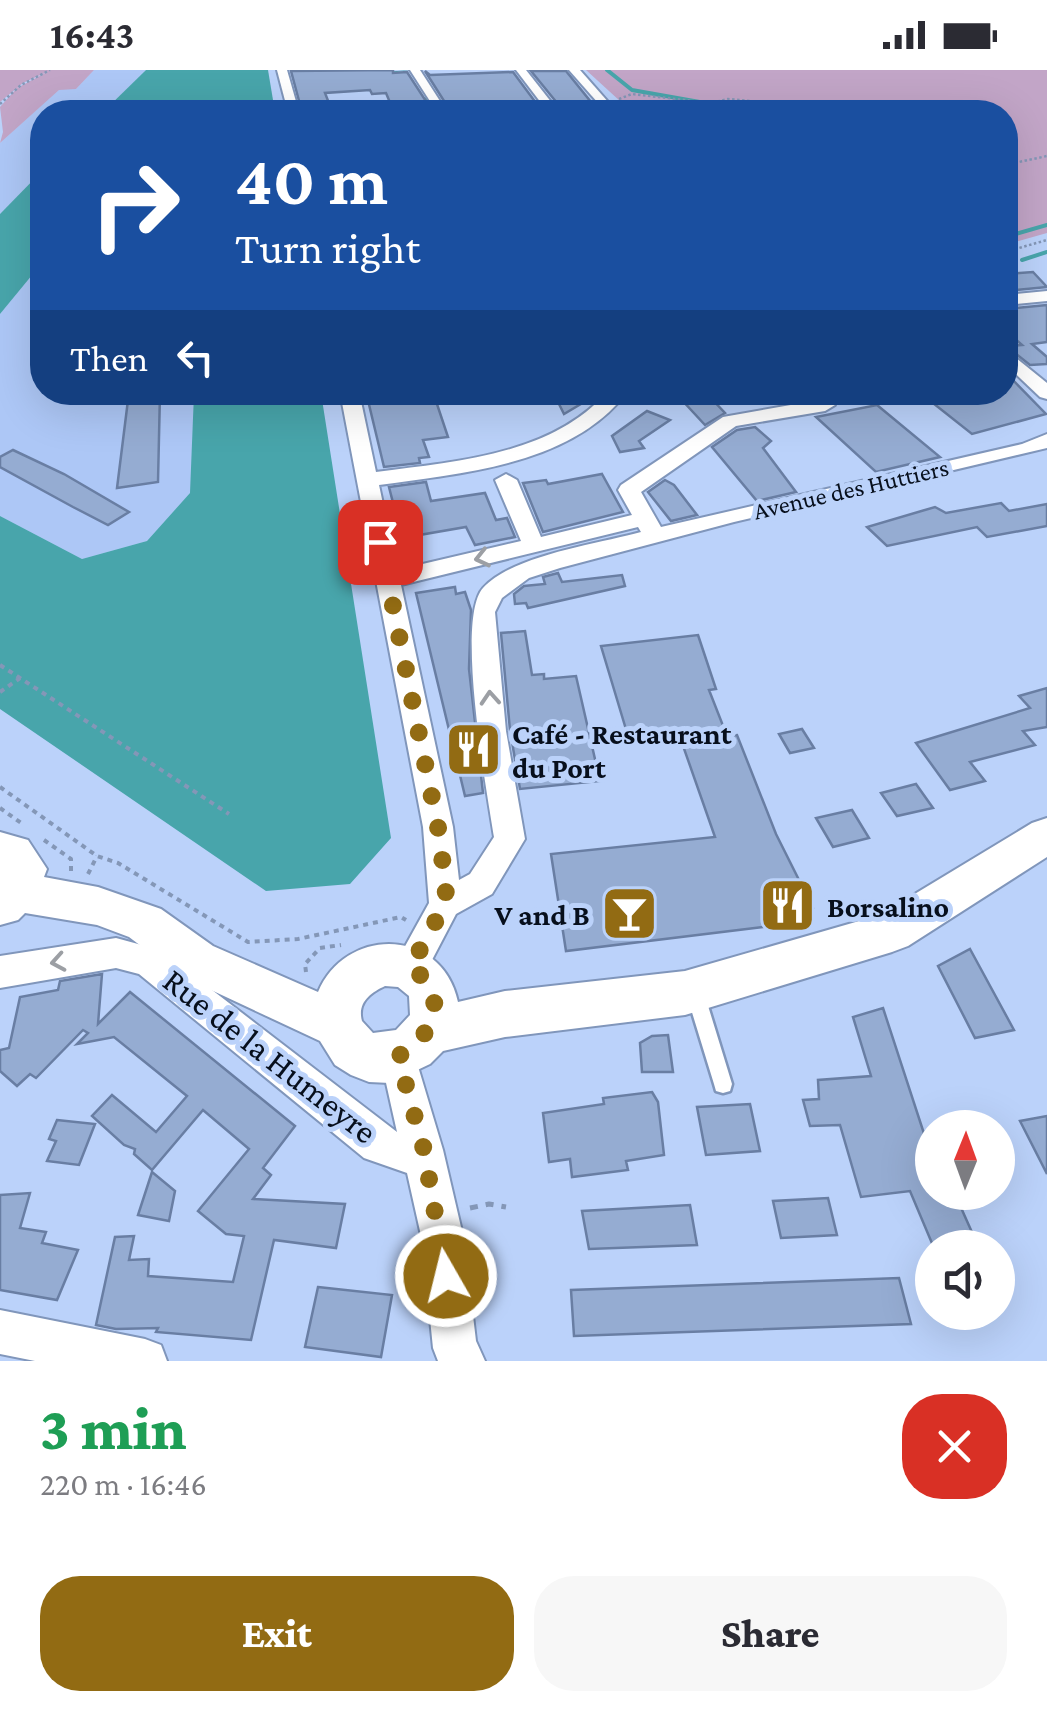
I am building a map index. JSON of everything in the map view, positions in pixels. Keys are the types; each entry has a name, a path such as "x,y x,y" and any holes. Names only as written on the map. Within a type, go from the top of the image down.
{"main road":[{"path":"258,989 356,976 382,964 416,993 472,1024 505,1014 694,991 892,932 1047,835"},
{"path":"0,850 14,853 21,860 23,880 9,900"},
{"path":"9,900 98,906 145,923 197,961 336,1024 351,1049 382,1058 416,993"},
{"path":"336,1024 338,998 356,976"}],"street":[{"path":"282,70 291,100"},
{"path":"521,70 545,100"},
{"path":"574,70 606,100"},
{"path":"416,72 434,100"},
{"path":"1018,299 1047,296"},
{"path":"1018,365 1044,386"},
{"path":"352,405 438,827 445,904 416,993 424,1150 442,1240 454,1348 463,1361"},
{"path":"366,480 527,449 566,434 606,405"},
{"path":"650,528 630,490 730,421 818,405"},
{"name":"Avenue des Huttiers","path":"650,528 1028,449 1047,440"},
{"path":"506,480 534,546"},
{"path":"389,580 534,546 650,528"},
{"path":"445,904 481,884 510,839 492,731 483,612 492,593 521,573 650,528"},
{"name":"Rue de la Humeyre","path":"0,972 116,953 148,962 378,1144 403,1154 424,1150"},
{"path":"0,1332 145,1361"}],"lane":[{"path":"694,991 723,1084"}],"path":[{"path":"0,104 21,85 50,70"},
{"path":"619,100 632,94 679,100"},
{"path":"1018,162 1047,156"},
{"path":"1018,248 1047,240"},
{"path":"0,665 229,814"},
{"path":"0,692 20,678"},
{"path":"0,787 97,856 118,863 248,942 298,939 400,917 416,993"},
{"path":"71,881 97,856"},
{"path":"460,1207 506,1207"}],"shaded area":[{"path":"0,70 94,70 76,89 59,90 48,100 30,100 30,116 0,143 0,107 17,88 47,72 23,83 0,102"},
{"path":"94,70 146,70 115,100 48,100 60,89 76,89"},
{"path":"146,70 268,70 273,100 115,100"},
{"path":"586,70 1047,70 1047,233 1018,241 1018,100 619,100"},
{"path":"30,116 30,183 0,214 0,143"},
{"path":"30,183 30,278 0,314 0,214"},
{"path":"30,278 30,405 194,405 191,492 147,541 82,559 0,516 0,314"},
{"path":"194,405 323,405 391,838 350,884 266,891 0,709 0,516 82,559 147,541 190,493"}],"building":[{"path":"291,71 407,72 425,100 389,100 386,93 372,94 370,90 325,93 328,100 299,100"},
{"path":"425,71 430,75 513,72 534,100 443,100"},
{"path":"531,71 566,71 589,100 555,100"},
{"path":"1033,272 1047,287 1018,290 1018,273"},
{"path":"1047,305 1047,342 1032,344 1047,357 1047,364 1030,365 1018,356 1018,345 1022,345 1018,341 1018,308"},
{"path":"1018,385 1046,414 972,434 935,405 1018,405"},
{"path":"127,405 160,405 158,482 117,488"},
{"path":"369,405 437,405 448,437 423,440 429,457 419,458 420,463 384,467"},
{"path":"560,405 579,405 564,414"},
{"path":"687,405 717,405 725,413 705,425"},
{"path":"877,405 940,457 876,472 816,417"},
{"path":"647,411 670,420 639,441 644,448 620,452 612,436"},
{"path":"755,427 771,441 763,448 796,492 757,501 712,447 737,430"},
{"path":"13,450 129,512 108,525 73,507 0,467 0,457"},
{"path":"602,474 623,512 543,532 523,483 546,480 548,484"},
{"path":"665,480 674,485 697,515 671,521 648,492"},
{"path":"426,482 431,501 485,493 496,520 507,518 515,537 475,545 466,527 402,538 389,487"},
{"path":"1001,503 1009,511 1047,504 1047,526 987,537 977,527 887,546 867,527 935,507 946,513"},
{"path":"558,573 562,582 622,575 625,586 528,608 526,603 515,604 514,594 524,586 545,584 543,577"},
{"path":"455,587 456,594 465,592 471,610 469,669 483,793 465,796 416,593"},
{"path":"525,631 532,675 544,674 544,679 576,676 600,781 520,789 501,633"},
{"path":"698,635 716,689 709,690 727,736 737,735 776,834 813,908 791,920 763,927 566,951 551,854 715,837 681,740 631,746 601,646"},
{"path":"1047,688 1047,727 1023,731 1035,745 970,762 985,781 950,790 916,743 1030,708 1019,696"},
{"path":"802,729 814,748 790,753 779,734"},
{"path":"916,784 933,808 897,816 881,793"},
{"path":"852,810 869,838 833,847 816,818"},
{"path":"970,949 1014,1030 975,1038 938,966"},
{"path":"102,974 98,1024 130,992 295,1126 263,1168 271,1175 253,1199 345,1204 336,1248 274,1240 251,1340 96,1325 115,1237 134,1236 129,1260 149,1259 148,1276 233,1282 244,1236 226,1234 198,1211 249,1149 203,1110 152,1170 134,1154 135,1149 124,1145 92,1116 112,1095 156,1132 187,1096 114,1037 77,1044 88,1033 83,1030 36,1078 30,1074 17,1086 0,1071 0,1050 9,1048 20,997 58,990 60,981"},
{"path":"883,1008 916,1110 915,1203 910,1191 861,1197 840,1125 810,1126 803,1100 819,1099 818,1080 871,1076 853,1017"},
{"path":"668,1035 673,1072 642,1072 640,1043 652,1036"},
{"path":"652,1092 658,1102 664,1155 626,1161 628,1170 572,1177 570,1159 549,1162 543,1113 604,1104 603,1098"},
{"path":"750,1104 760,1151 706,1155 697,1107"},
{"path":"1047,1116 1047,1174 1020,1121"},
{"path":"57,1120 95,1124 79,1165 47,1161 56,1141 49,1139"},
{"path":"152,1172 175,1191 169,1221 138,1215"},
{"path":"30,1193 20,1228 46,1232 42,1243 78,1250 57,1300 0,1290 0,1195"},
{"path":"828,1198 837,1235 781,1238 773,1201"},
{"path":"690,1205 697,1245 589,1249 582,1211"},
{"path":"918,1210 962,1210 971,1230 926,1230"},
{"path":"899,1278 911,1324 574,1336 571,1290"},
{"path":"318,1287 392,1295 381,1357 305,1347"}],"waterway":[{"path":"361,74 406,70"},
{"path":"607,70 632,90 688,100"},
{"path":"1018,233 1047,225"},
{"path":"1022,260 1047,252"}],"place":[{"name":"Café - Restaurant du Port","path":"473,750"},
{"name":"Borsalino","path":"788,906"},
{"name":"V and B","path":"629,914"}],"route":[{"path":"380,542 438,827 446,888 445,904 410,968 428,982 433,992 434,1017 422,1040 398,1056 424,1150 446,1276"}]}
